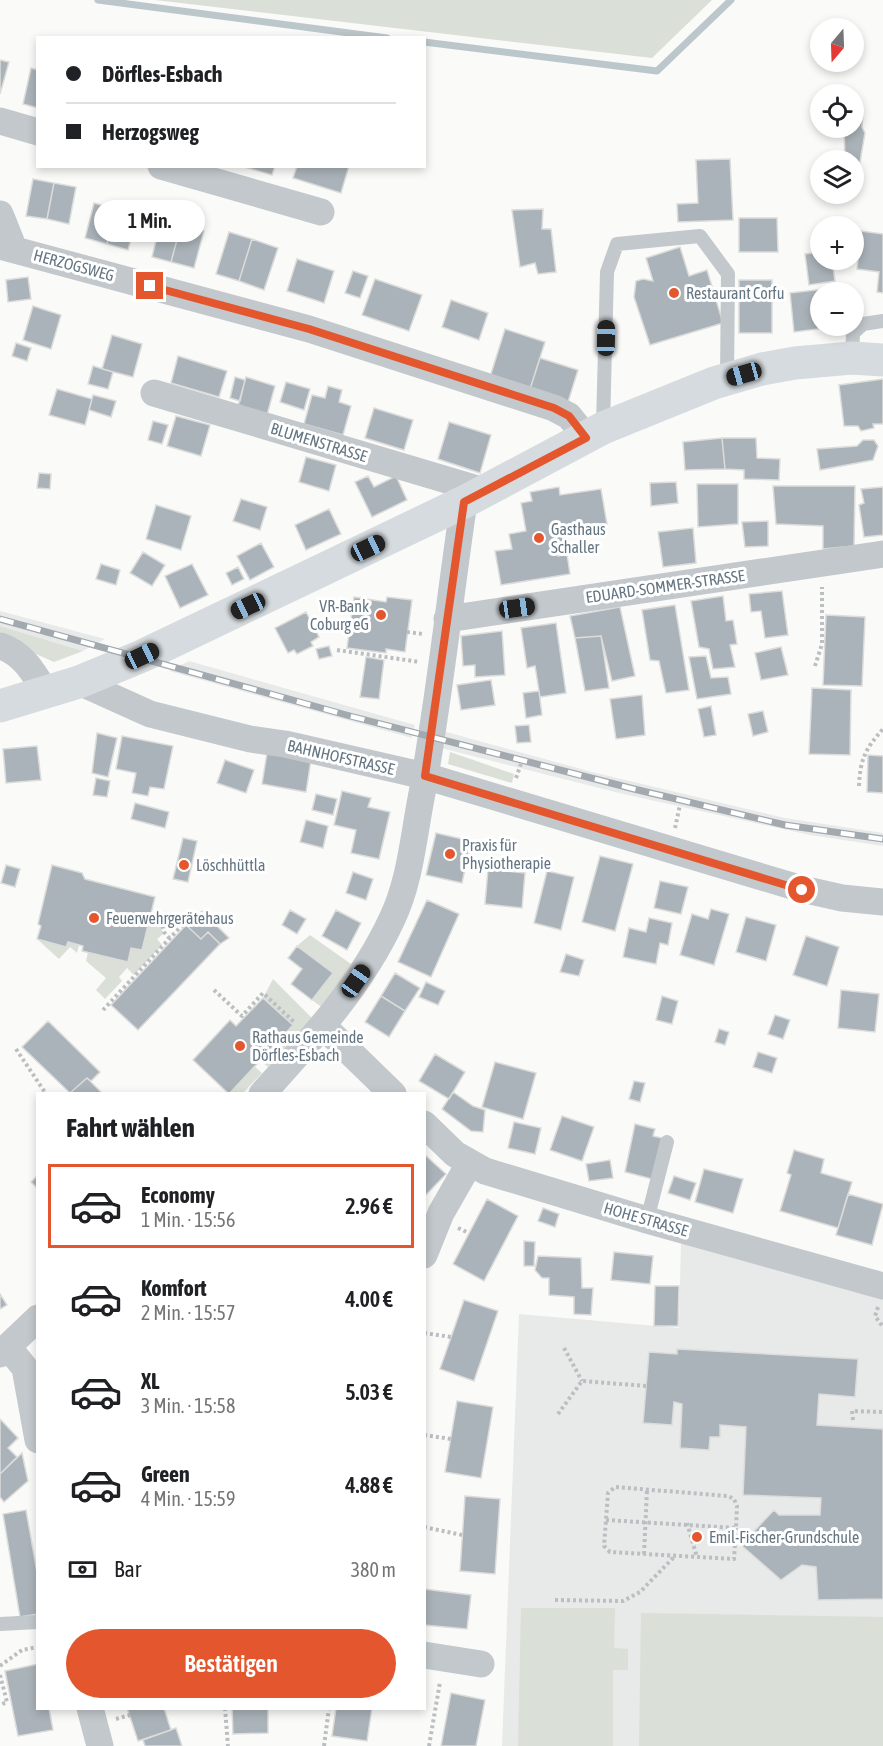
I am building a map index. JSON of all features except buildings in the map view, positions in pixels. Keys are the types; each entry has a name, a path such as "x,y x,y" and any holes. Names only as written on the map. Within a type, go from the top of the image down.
{"street":[{"path":"0,121 36,131"},
{"path":"168,168 321,212"},
{"path":"0,214 7,248"},
{"name":"HERZOGSWEG","path":"7,248 309,329 554,408 594,433"},
{"path":"0,706 79,682 142,656 474,496 594,433 727,379 762,369 868,359"},
{"name":"BLUMENSTRASSE","path":"154,393 474,496"},
{"path":"264,1092 317,1033 366,965 393,918 405,883 425,776 436,673 474,496"},
{"name":"EDUARD-SOMMER-STRASSE","path":"447,619 883,554"},
{"path":"0,646 9,649 29,665 46,693"},
{"name":"BAHNHOFSTRASSE","path":"79,682 150,714 249,739 425,776 802,890 842,898 883,902"},
{"path":"317,1033 391,1092"},
{"name":"HOHE STRASSE","path":"426,1126 469,1164 647,1220 883,1286"},
{"path":"426,1250 441,1213 469,1164"},
{"path":"36,1320 4,1350 25,1368 36,1429"},
{"path":"435,1657 481,1664"},
{"path":"91,1710 100,1746"}],"lane":[{"path":"594,433 607,272 617,244 700,236 728,274 727,379"},
{"path":"868,359 853,333 863,324 883,321"},
{"path":"647,1220 667,1142"},
{"path":"0,1624 36,1622"}],"path":[{"path":"815,666 822,644 822,563"},
{"path":"407,632 423,634"},
{"path":"337,650 436,673"},
{"path":"859,786 860,768 867,747 883,729"},
{"path":"103,1010 197,909"},
{"path":"159,914 164,932 170,939"},
{"path":"214,990 242,1016 263,993 317,1033"},
{"path":"16,1048 45,1092"},
{"path":"426,1333 451,1337"},
{"path":"564,1348 582,1381"},
{"path":"582,1381 646,1386"},
{"path":"558,1414 582,1381"},
{"path":"853,1420 852,1411 883,1412"},
{"path":"426,1434 451,1439"},
{"path":"615,1487 734,1499 737,1506 734,1559 644,1554 606,1549 606,1520 608,1493 615,1487"},
{"path":"644,1554 647,1490"},
{"path":"606,1520 687,1523 736,1528"},
{"path":"687,1523 698,1557"},
{"path":"426,1527 462,1535"},
{"path":"555,1600 623,1601 640,1593 675,1556"},
{"path":"0,1666 22,1650 36,1647"},
{"path":"429,1746 435,1657"},
{"path":"0,1675 7,1702 0,1705"},
{"path":"225,1710 228,1746"},
{"path":"324,1746 329,1710"}],"shaded area":[{"path":"155,0 712,0 652,58"},
{"path":"0,611 105,639 83,651 0,626"},
{"path":"0,626 83,651 54,662 0,638"},
{"path":"189,661 415,725 412,738 169,671"},
{"path":"443,731 592,772 785,818 883,833 883,846 810,835 619,793 441,748"},
{"path":"450,752 514,774 512,783 448,764"},
{"path":"151,912 158,914 163,934 157,939 162,945 134,975 127,968 119,977 122,981 105,999 96,990 106,978 86,961 88,952 128,962 131,948 142,950"},
{"path":"310,935 351,964 323,1008 312,1000 332,973 297,946"},
{"path":"37,939 66,947 68,942 79,945 77,953 70,947 59,959"},
{"path":"273,979 313,1019 268,1067 260,1060 292,1025 263,998"},
{"path":"254,1066 262,1073 244,1092 230,1092"},
{"name":"Emil-Fischer-Grundschule","path":"681,1243 883,1299 883,1746 502,1746 519,1314 679,1328"},
{"path":"521,1608 615,1608 614,1648 628,1649 628,1670 613,1670 613,1746 518,1746"},
{"path":"641,1613 883,1617 883,1746 639,1746"}],"waterway":[{"path":"98,0 372,36"},
{"path":"426,42 657,71 731,0"}],"railway":[{"path":"0,619 350,716 634,789 785,825 883,839"}],"place":[{"name":"Restaurant Corfu","path":"674,293"},
{"name":"Gasthaus Schaller","path":"539,538"},
{"name":"VR-Bank Coburg eG","path":"381,615"},
{"name":"Praxis für Physiotherapie","path":"450,854"},
{"name":"Löschhüttla","path":"184,865"},
{"name":"Feuerwehrgerätehaus","path":"94,918"},
{"name":"Rathaus Gemeinde Dörfles-Esbach","path":"240,1046"},
{"name":"Emil-Fischer-Grundschule","path":"697,1537"}],"route":[{"path":"150,286 309,329 554,408 569,416 586,438 464,502 425,776 802,890"}]}
